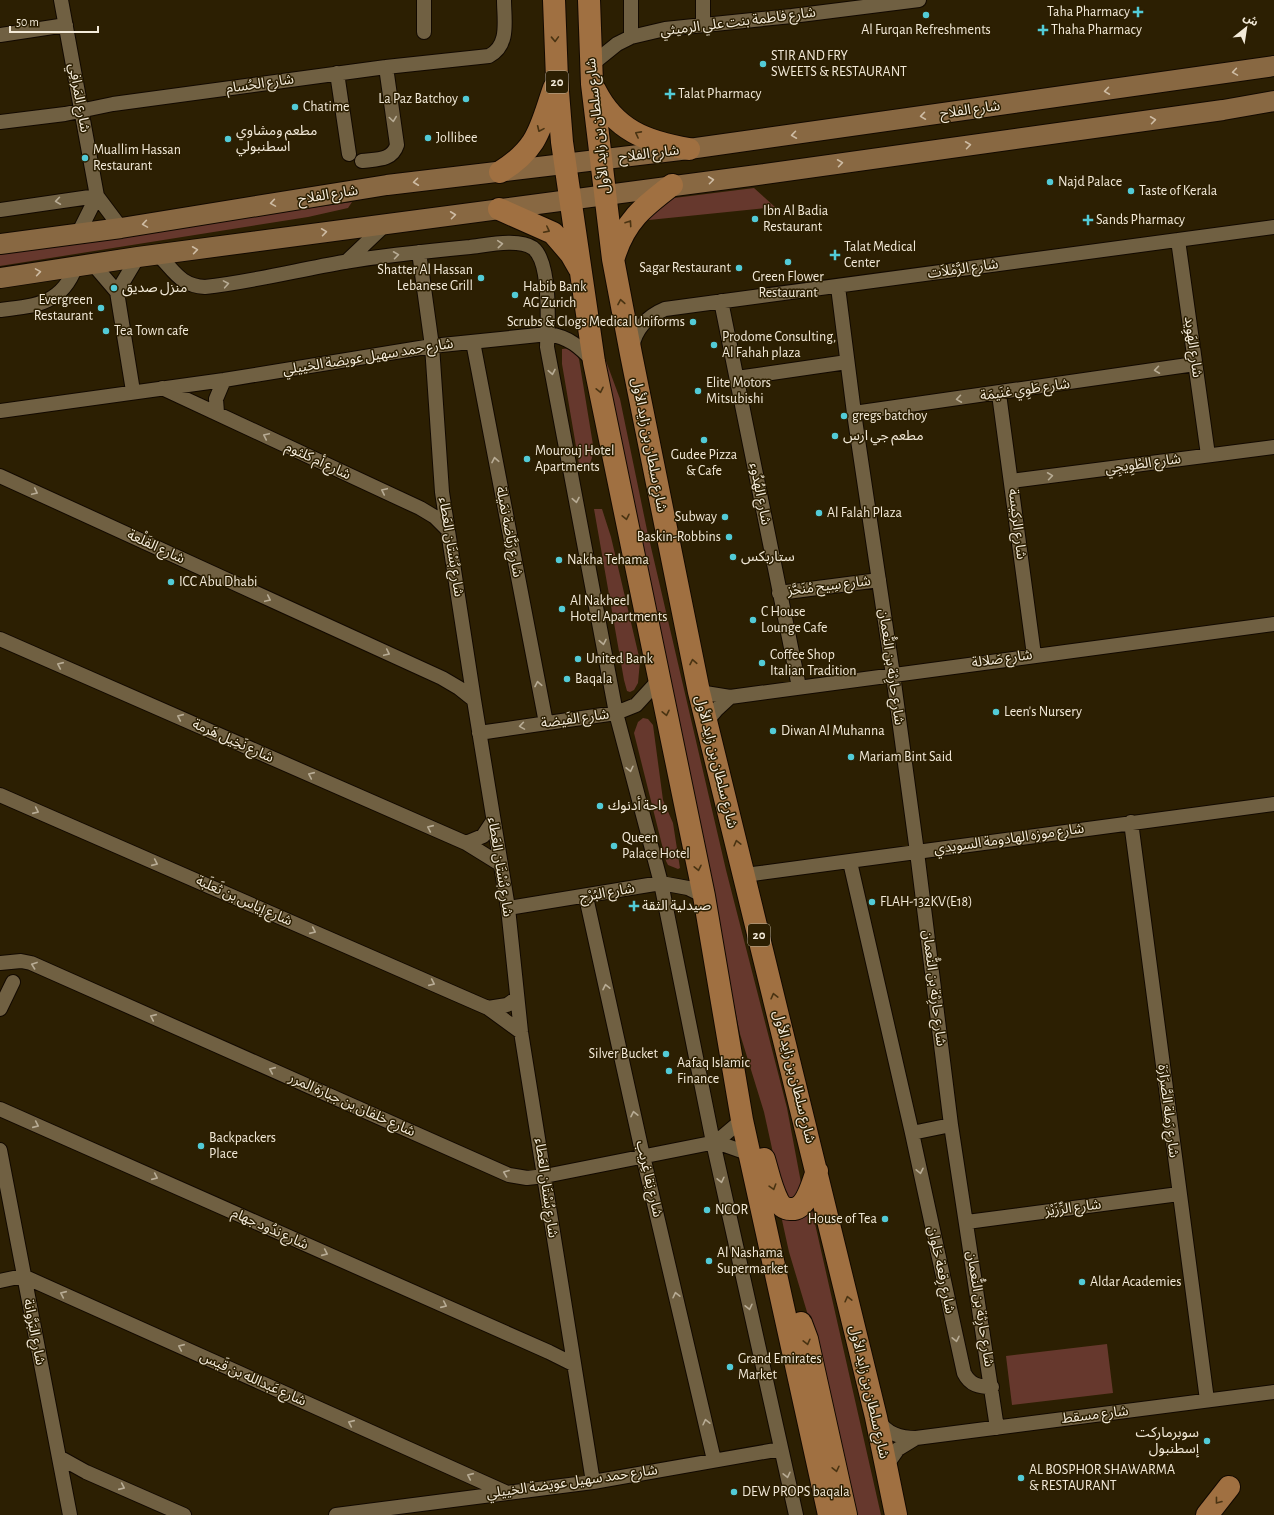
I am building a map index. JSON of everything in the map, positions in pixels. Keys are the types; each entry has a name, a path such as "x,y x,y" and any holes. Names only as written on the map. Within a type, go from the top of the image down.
{"main road":[{"name":"20","path":"554,0 557,79 566,164 594,362 704,896 741,1110 782,1296 824,1509"},
{"name":"شارع سلطان بن زايد الأول","path":"589,0 592,75 613,259 699,692 817,1171 898,1512"},
{"name":"شارع الفلاح","path":"0,244 122,228 387,185 689,149 1274,66"},
{"path":"592,75 600,100 612,116 626,128 662,144 689,149"},
{"path":"500,172 515,162 526,152 535,140 543,125 557,79"},
{"path":"0,278 138,257 672,185 750,176 1208,112 1274,101"},
{"path":"613,259 618,244 634,217 644,206 672,185"},
{"path":"499,209 553,233 571,254 582,273"},
{"path":"741,1110 753,1119 777,1199 781,1205 791,1210 801,1206 806,1198 817,1171"},
{"path":"782,1296 801,1324 806,1339 846,1515"},
{"path":"1207,1515 1229,1487"}],"street":[{"name":"شارع المَرافِي","path":"61,0 97,196 122,228"},
{"path":"424,0 424,32"},
{"name":"شارع الحُسام","path":"0,122 65,114 81,110 337,73 489,56 499,49 502,44 504,31 504,0"},
{"path":"631,37 632,0"},
{"path":"703,0 703,25"},
{"name":"شارع فاطمة بنت علي الرميثي","path":"592,75 617,44 631,37 665,29 919,0"},
{"path":"0,35 66,25"},
{"path":"362,161 387,158 392,155 397,145 386,67"},
{"path":"337,73 349,154"},
{"path":"0,210 97,196"},
{"path":"78,234 97,196"},
{"path":"346,262 386,224"},
{"name":"شارع الرَّمْلاَت","path":"631,354 632,342 637,331 654,313 665,309 1274,228"},
{"name":"شارع الهَوِيد","path":"1178,240 1208,455"},
{"path":"158,255 182,280 189,284 205,288 346,262 419,252 517,243 532,248 538,253 543,268 547,302 549,355 616,713 661,883 715,1142 796,1515"},
{"name":"شارع بُسْتَان العَطاء","path":"419,252 432,346 442,492 479,733 508,908 521,1032 593,1482"},
{"path":"133,391 117,292 138,257"},
{"path":"0,310 37,305 48,301 66,286 85,265 117,292"},
{"name":"شارع حارِثة بن النُّعمان","path":"838,287 854,413 893,675 917,852 951,1126 967,1222 997,1428"},
{"name":"شارع الهُدُوء","path":"721,301 799,688"},
{"name":"شارع حمد سهيل عويضة الخييلي","path":"0,411 133,391 224,380 432,346 548,334 558,335 577,344 594,362"},
{"name":"شارع رَبَّاضة نمَيلة","path":"473,342 546,723"},
{"path":"737,378 847,362"},
{"name":"شارع طَوِي غنَيمَة","path":"854,413 999,394 1195,364"},
{"path":"217,413 216,399 224,380"},
{"name":"شارع أم كلثوم","path":"162,388 420,508 435,517 448,530"},
{"name":"شارع الركيسة","path":"999,394 1034,655"},
{"name":"شارع الطْوِيجِي","path":"1011,481 1274,447"},
{"name":"شارع القَلْعة","path":"0,476 442,678 459,688 474,700"},
{"path":"420,508 432,502 442,492"},
{"name":"شارع سِيح مْنَحَّز","path":"779,593 879,580"},
{"name":"شارع صَلالة","path":"699,692 730,698 1034,655 1274,624"},
{"name":"شارع نَخِيل هَرمة","path":"0,639 466,843 500,864"},
{"path":"442,678 456,675 469,668"},
{"name":"شارع الفَيضة","path":"479,733 616,713 636,705 660,680"},
{"path":"706,722 717,709 730,698"},
{"name":"شارع إياس بن ثَعلَبة","path":"0,795 488,1008 521,1032"},
{"name":"شارع موزه الهادومة السويدي","path":"745,875 1274,804"},
{"path":"466,843 483,836 493,820"},
{"name":"شارع رَملة الصَّرَارَة","path":"1131,822 1207,1400"},
{"name":"شارع رِقعة حَلوان","path":"850,862 912,1133 964,1373 966,1378 975,1385 992,1387"},
{"name":"شارع البُرْج","path":"508,908 586,897 661,883 688,888 704,896"},
{"name":"شارع نِقا غِريب","path":"586,897 643,1156 714,1460"},
{"name":"شارع خلفان بن جبارة المرر","path":"0,963 21,961 31,963 509,1175 527,1178 545,1176 715,1142 741,1110"},
{"path":"0,1009 13,982"},
{"path":"488,1008 507,1005 517,998"},
{"name":"شارع ندُود جهام","path":"0,1109 541,1348 573,1364"},
{"path":"912,1133 951,1126"},
{"path":"715,1142 750,1154"},
{"name":"شارع البَرَّوانة","path":"0,1150 70,1515"},
{"name":"شارع الرِّزَيْز","path":"967,1222 1179,1194"},
{"path":"0,1281 23,1276"},
{"name":"شارع عَبدالله بن قَيس","path":"23,1276 505,1492"},
{"path":"541,1348 553,1347 565,1341 569,1336"},
{"name":"شارع مسقط","path":"876,1416 888,1431 906,1438 916,1438 1274,1392"},
{"name":"شارع مسقط","path":"886,1466 898,1449 916,1438"},
{"name":"شارع حمد سهيل عويضة الخييلي","path":"336,1515 364,1513 505,1492 593,1482 781,1449"},
{"path":"59,1457 86,1472 184,1515"},
{"path":"65,1485 76,1476 86,1472"}],"shaded area":[{"path":"754,188 775,207 649,220 650,210 658,200"},
{"path":"352,202 348,208 308,217 0,266 0,253"},
{"path":"572,348 579,359 594,451 589,467 580,470 562,364 562,349"},
{"path":"606,361 620,399 647,530 726,870 787,1108 802,1188 795,1202 782,1194 764,1112 740,1034 605,374"},
{"path":"594,509 602,509 611,537 640,661 638,683 634,690 630,692 627,691 624,680"},
{"path":"643,718 648,719 653,725 663,800 673,823 680,868 678,869 668,865 666,861 634,733 638,722"},
{"path":"811,1206 881,1515 854,1515 813,1332 789,1252 780,1211"},
{"path":"1107,1344 1113,1393 1012,1405 1006,1356"}],"place":[{"name":"Taha Pharmacy","path":"1138,12"},
{"name":"Al Furqan Refreshments","path":"926,15"},
{"name":"Thaha Pharmacy","path":"1043,30"},
{"name":"STIR AND FRY SWEETS & RESTAURANT","path":"763,64"},
{"name":"Talat Pharmacy","path":"670,94"},
{"name":"La Paz Batchoy","path":"466,99"},
{"name":"Chatime","path":"295,107"},
{"name":"Jollibee","path":"428,138"},
{"name":"مطعم ومشاوي اسطنبولي","path":"228,139"},
{"name":"Muallim Hassan Restaurant","path":"85,158"},
{"name":"Najd Palace","path":"1050,182"},
{"name":"Taste of Kerala","path":"1131,191"},
{"name":"Ibn Al Badia Restaurant","path":"755,219"},
{"name":"Sands Pharmacy","path":"1088,220"},
{"name":"Talat Medical Center","path":"835,255"},
{"name":"Green Flower Restaurant","path":"788,262"},
{"name":"Sagar Restaurant","path":"739,268"},
{"name":"Shatter Al Hassan Lebanese Grill","path":"481,278"},
{"name":"منزل صديق","path":"114,288"},
{"name":"Habib Bank AG Zurich","path":"515,295"},
{"name":"Evergreen Restaurant","path":"101,308"},
{"name":"Scrubs & Clogs Medical Uniforms","path":"693,322"},
{"name":"Tea Town cafe","path":"106,331"},
{"name":"Prodome Consulting, Al Fahah plaza","path":"714,345"},
{"name":"Elite Motors Mitsubishi","path":"698,391"},
{"name":"gregs batchoy","path":"844,416"},
{"name":"مطعم جي ارس","path":"835,436"},
{"name":"Gudee Pizza & Cafe","path":"704,440"},
{"name":"Mourouj Hotel Apartments","path":"527,459"},
{"name":"Al Falah Plaza","path":"819,513"},
{"name":"Subway","path":"725,517"},
{"name":"Baskin-Robbins","path":"729,537"},
{"name":"ستاربكس","path":"733,557"},
{"name":"Nakha Tehama","path":"559,560"},
{"name":"ICC Abu Dhabi","path":"171,582"},
{"name":"Al Nakheel Hotel Apartments","path":"562,609"},
{"name":"C House Lounge Cafe","path":"753,620"},
{"name":"United Bank","path":"578,659"},
{"name":"Coffee Shop Italian Tradition","path":"762,663"},
{"name":"Baqala","path":"567,679"},
{"name":"Leen's Nursery","path":"996,712"},
{"name":"Diwan Al Muhanna","path":"773,731"},
{"name":"Mariam Bint Said","path":"851,757"},
{"name":"واحة أدنوك","path":"600,806"},
{"name":"Queen Palace Hotel","path":"614,846"},
{"name":"FLAH-132KV(E18)","path":"872,902"},
{"name":"صيدلية الثقة","path":"634,906"},
{"name":"Silver Bucket","path":"666,1054"},
{"name":"Aafaq Islamic Finance","path":"669,1071"},
{"name":"Backpackers Place","path":"201,1146"},
{"name":"NCOR","path":"707,1210"},
{"name":"House of Tea","path":"885,1219"},
{"name":"Al Nashama Supermarket","path":"709,1261"},
{"name":"Aldar Academies","path":"1082,1282"},
{"name":"Grand Emirates Market","path":"730,1367"},
{"name":"سوبرماركت إسطنبول","path":"1207,1441"},
{"name":"AL BOSPHOR SHAWARMA & RESTAURANT","path":"1021,1478"},
{"name":"DEW PROPS baqala","path":"734,1492"}]}
